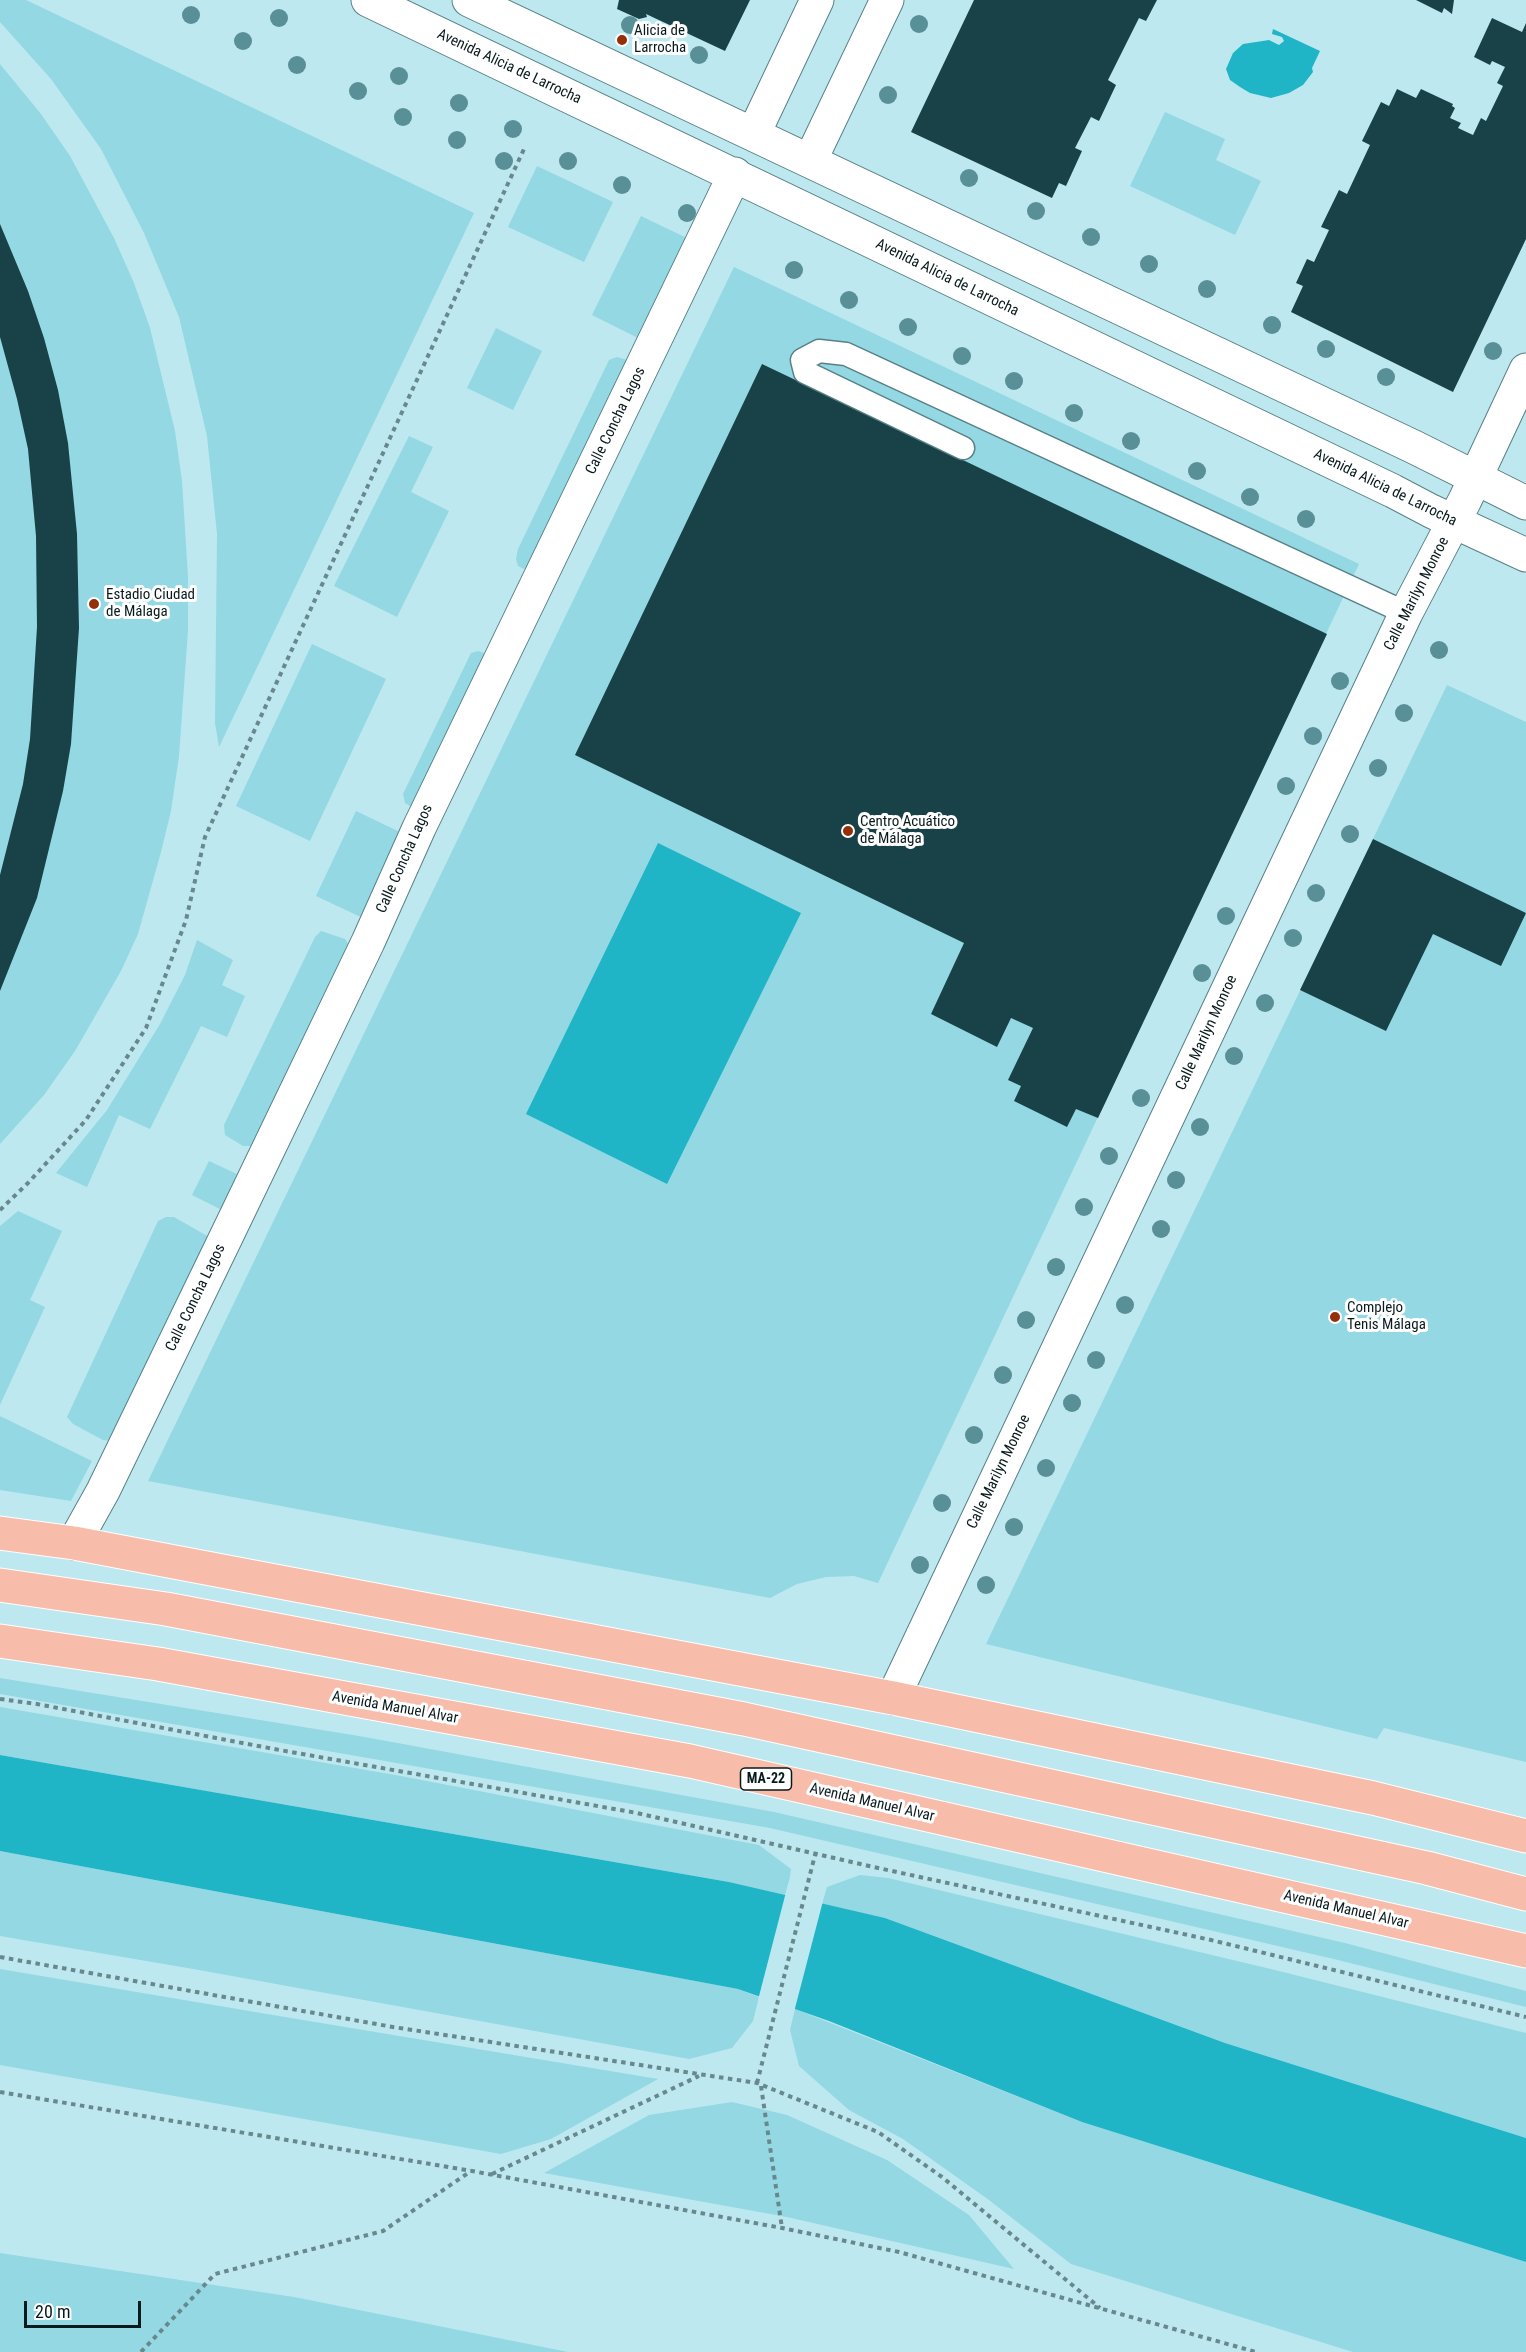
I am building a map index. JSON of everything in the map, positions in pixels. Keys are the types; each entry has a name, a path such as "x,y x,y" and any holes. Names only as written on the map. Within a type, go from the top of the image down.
{"main road":[{"path":"0,1533 74,1543 893,1698 1373,1798 1526,1836"},
{"path":"0,1584 166,1609 744,1719 1427,1868 1526,1894"},
{"name":"Avenida Manuel Alvar","path":"0,1641 158,1665 690,1761 1526,1951"}],"street":[{"name":"Avenida Alicia de Larrocha","path":"368,0 1526,555"},
{"path":"469,0 612,70 754,133 1476,477 1526,503"},
{"path":"754,133 817,0"},
{"path":"810,161 887,0"},
{"name":"Calle Concha Lagos","path":"74,1543 103,1491 228,1233 363,953 483,693 735,174"},
{"name":"Calle Marilyn Monroe","path":"893,1698 1406,613 1454,522 1526,370"}],"lane":[{"path":"963,448 805,372 802,360 819,351 846,354 1406,613"}],"path":[{"path":"0,1210 86,1120 146,1028 186,920 204,837 524,149"},
{"path":"0,1699 637,1813 815,1855 1211,1940 1526,2017"},
{"path":"782,2228 759,2085 771,2026 815,1855"},
{"path":"0,1957 393,2027 759,2085 878,2132 942,2177 1101,2309"},
{"path":"491,2175 700,2075"},
{"path":"0,2092 472,2171 899,2252 1256,2352"},
{"path":"141,2352 214,2274 383,2231 472,2171"}],"shaded area":[{"path":"0,0 26,0 474,213 219,747 215,723 217,534 207,436 179,317 144,233 101,149 51,79 0,22"},
{"path":"1273,29 1320,51 1312,68 1313,72 1303,85 1289,93 1271,98 1250,93 1240,87 1230,80 1226,69 1233,53 1243,44 1269,40 1279,45 1284,41 1282,37 1272,34"},
{"name":"Estadio Ciudad de Málaga","path":"0,64 41,114 70,156 114,238 134,283 150,328 175,431 182,481 188,577 188,630 179,756 171,811 138,934 121,971 75,1051 44,1095 0,1144"},
{"path":"1165,112 1225,139 1216,160 1261,181 1235,235 1130,186"},
{"path":"537,166 613,202 584,262 508,227"},
{"path":"641,216 691,240 642,340 592,315"},
{"name":"Centro Acuático de Málaga","path":"734,267 1359,564 878,1583 854,1576 826,1577 797,1584 770,1598 148,1481"},
{"path":"496,328 542,351 513,410 467,388"},
{"path":"617,357 627,360 628,374 533,567 524,569 518,566 516,559 518,549 609,360"},
{"path":"409,436 433,447 411,492 449,511 397,617 334,586"},
{"path":"312,644 386,679 310,841 236,806"},
{"path":"478,651 484,653 489,660 412,807 405,803 403,794 471,653"},
{"name":"Complejo Tenis Málaga","path":"1447,685 1526,722 1526,1762 1384,1728 1377,1739 986,1644"},
{"path":"356,811 404,834 365,919 316,896"},
{"path":"658,843 801,913 667,1184 526,1114"},
{"path":"321,931 345,939 350,947 253,1146 243,1146 225,1135 224,1125 315,937"},
{"path":"197,940 233,960 222,985 245,996 227,1037 201,1026 150,1129 119,1115 87,1187 56,1173 107,1110 160,1024 185,975"},
{"path":"209,1161 239,1175 222,1210 192,1195"},
{"path":"18,1211 62,1231 30,1300 45,1307 0,1405 0,1226"},
{"path":"166,1217 174,1217 209,1237 110,1441 103,1440 73,1424 67,1417 158,1221"},
{"path":"0,1416 92,1461 71,1501 0,1490"},
{"path":"0,1678 359,1736 774,1812 1345,1943 1526,1991 1526,2007 1338,1960 770,1828 0,1694"},
{"path":"0,1707 401,1776 759,1845 791,1869 790,1877 785,1895 729,1882 0,1755"},
{"path":"0,1755 729,1882 885,1918 1225,2043 1526,2138 1526,2262 1082,2122 829,2021 738,1989 0,1851"},
{"path":"0,1851 738,1989 759,1997 753,2021 732,2048 689,2059 0,1936"},
{"path":"860,1875 888,1878 1275,1970 1526,2033 1526,2138 1225,2043 885,1918 822,1904 827,1887"},
{"path":"0,1969 658,2079 551,2139 501,2154 0,2065"},
{"path":"795,2009 1082,2122 1526,2262 1526,2352 1353,2352 1071,2264 989,2200 903,2139 849,2110 799,2066 790,2030"},
{"path":"732,2102 787,2115 887,2160 969,2215 1014,2269 787,2217 544,2173 649,2115"},
{"path":"0,2253 294,2297 568,2352 0,2352"}],"pier":[{"path":"786,1892 823,1901 794,2012 758,2000"}],"building":[{"path":"619,0 750,0 725,51 646,14 647,17 639,19 617,9"},
{"path":"974,0 1157,0 1146,21 1139,18 1108,80 1116,85 1099,121 1091,117 1075,148 1082,151 1066,186 1059,183 1052,198 911,132"},
{"path":"1416,0 1454,0 1452,14 1444,8 1442,13"},
{"path":"1492,18 1522,32 1526,23 1526,239 1453,392 1291,312 1303,286 1296,283 1307,259 1314,262 1329,230 1321,227 1339,190 1347,194 1370,145 1362,141 1381,102 1389,106 1397,89 1416,98 1421,89 1453,104 1455,108 1450,118 1461,123 1458,128 1473,135 1481,118 1486,121 1503,86 1497,83 1505,67 1492,61 1490,65 1474,57"},
{"path":"0,224 28,291 58,390 68,443 77,534 79,628 71,744 63,791 37,898 0,991 0,875 23,784 30,739 37,627 36,536 28,449 0,337"},
{"path":"762,364 1327,634 1098,1118 1076,1109 1067,1127 1014,1101 1021,1086 1008,1080 1033,1028 1011,1018 997,1047 931,1014 964,943 575,755"},
{"path":"1373,839 1526,913 1501,966 1433,934 1386,1031 1300,990"}],"place":[{"name":"Alicia de Larrocha","path":"622,40"},
{"name":"Estadio Ciudad de Málaga","path":"94,604"},
{"name":"Centro Acuático de Málaga","path":"848,831"},
{"name":"Complejo Tenis Málaga","path":"1335,1317"}]}
